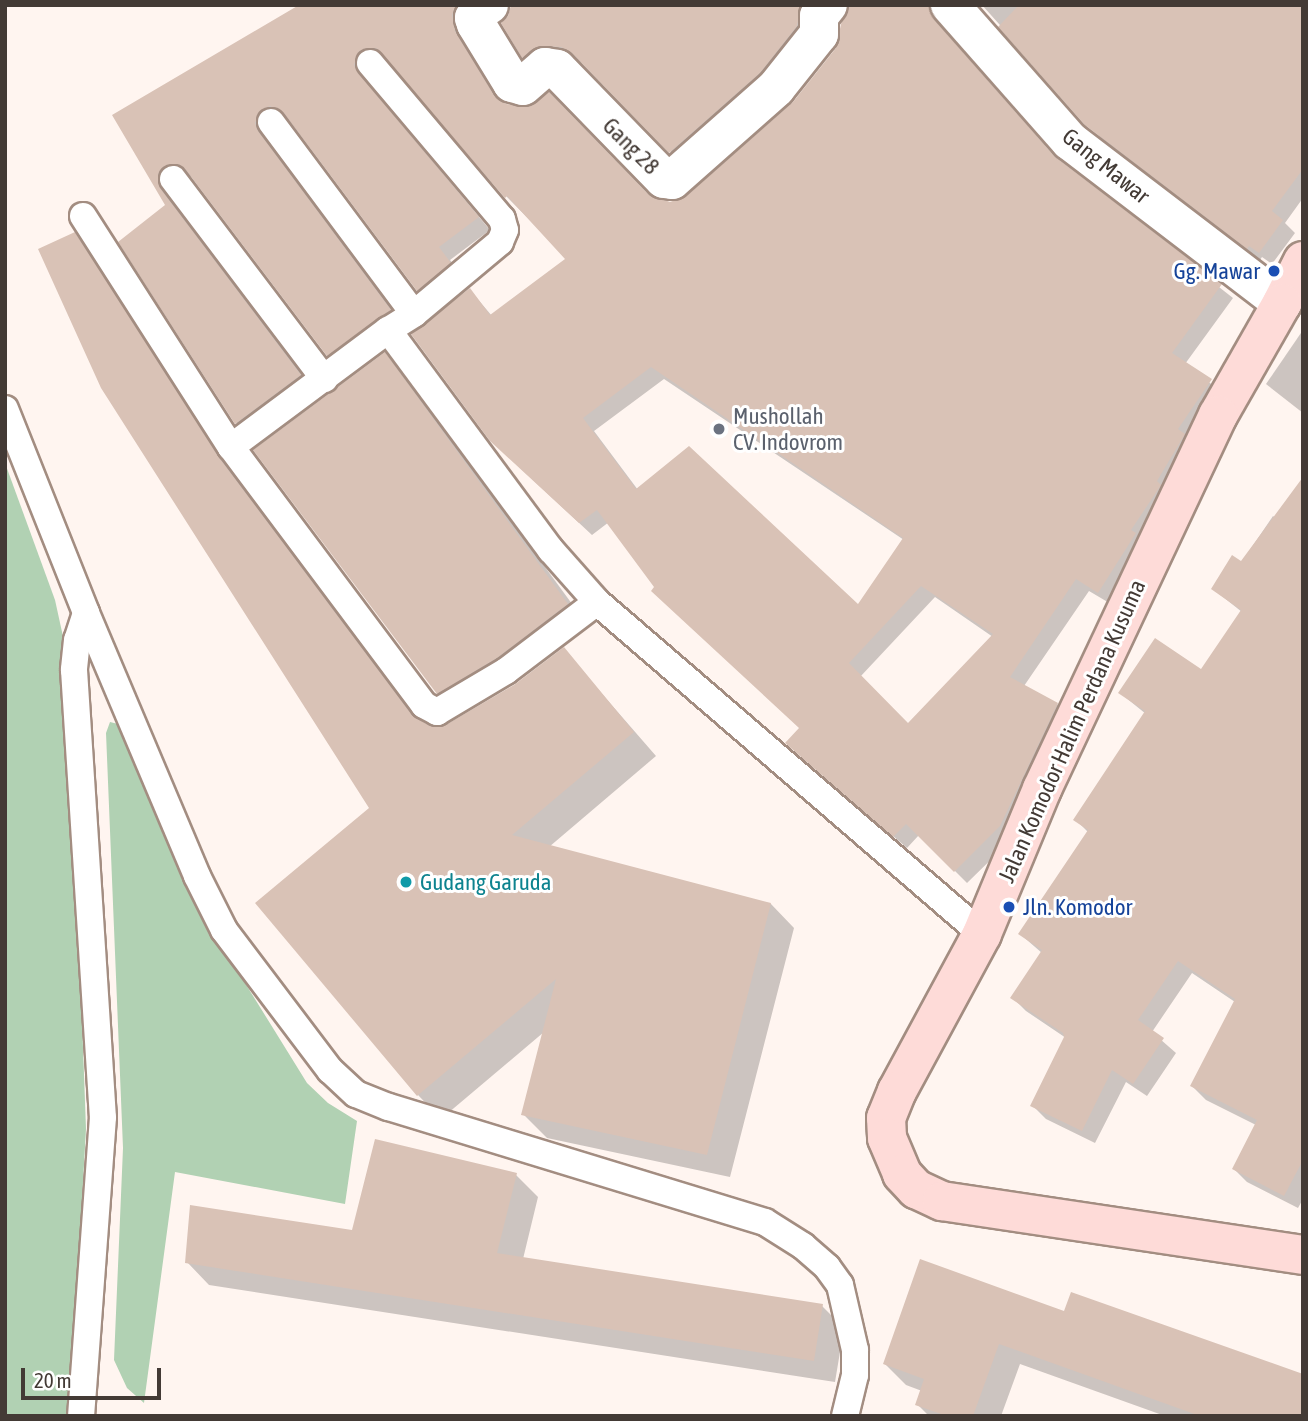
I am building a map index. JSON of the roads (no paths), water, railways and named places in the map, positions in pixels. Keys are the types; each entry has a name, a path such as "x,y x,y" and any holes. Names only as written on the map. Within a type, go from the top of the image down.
{"street":[{"name":"Gang 28","path":"489,5 480,10 474,18 512,83 523,86 545,67 557,69 664,179 672,180 776,88 819,34 819,16 828,5"},
{"name":"Gang Mawar","path":"950,5 1070,141 1296,279"},
{"name":"Jalan Komodor Halim Perdana Kusuma","path":"1296,279 1213,427 1042,789 982,934 897,1091 886,1118 887,1138 902,1174 916,1189 942,1201 1303,1255"}],"lane":[{"path":"231,447 388,330 414,314 500,242 505,230 502,219 370,63"},
{"path":"271,122 414,314"},
{"path":"173,179 324,379"},
{"path":"83,216 231,447 431,711 437,712 506,671 597,602"},
{"path":"388,330 551,550 597,602 982,934"},
{"path":"5,409 86,613 197,876 224,930 330,1070 356,1094 389,1107 765,1222 803,1246 827,1267 839,1285 843,1298 855,1350 855,1375 845,1416"},
{"path":"80,1416 103,1117 74,670 77,640 86,613"}],"place":[{"name":"Gg. Mawar","path":"1274,271"},
{"name":"Mushollah CV. Indovrom","path":"719,429"},
{"name":"Gudang Garuda","path":"406,882"},
{"name":"Jln. Komodor","path":"1009,907"}]}
